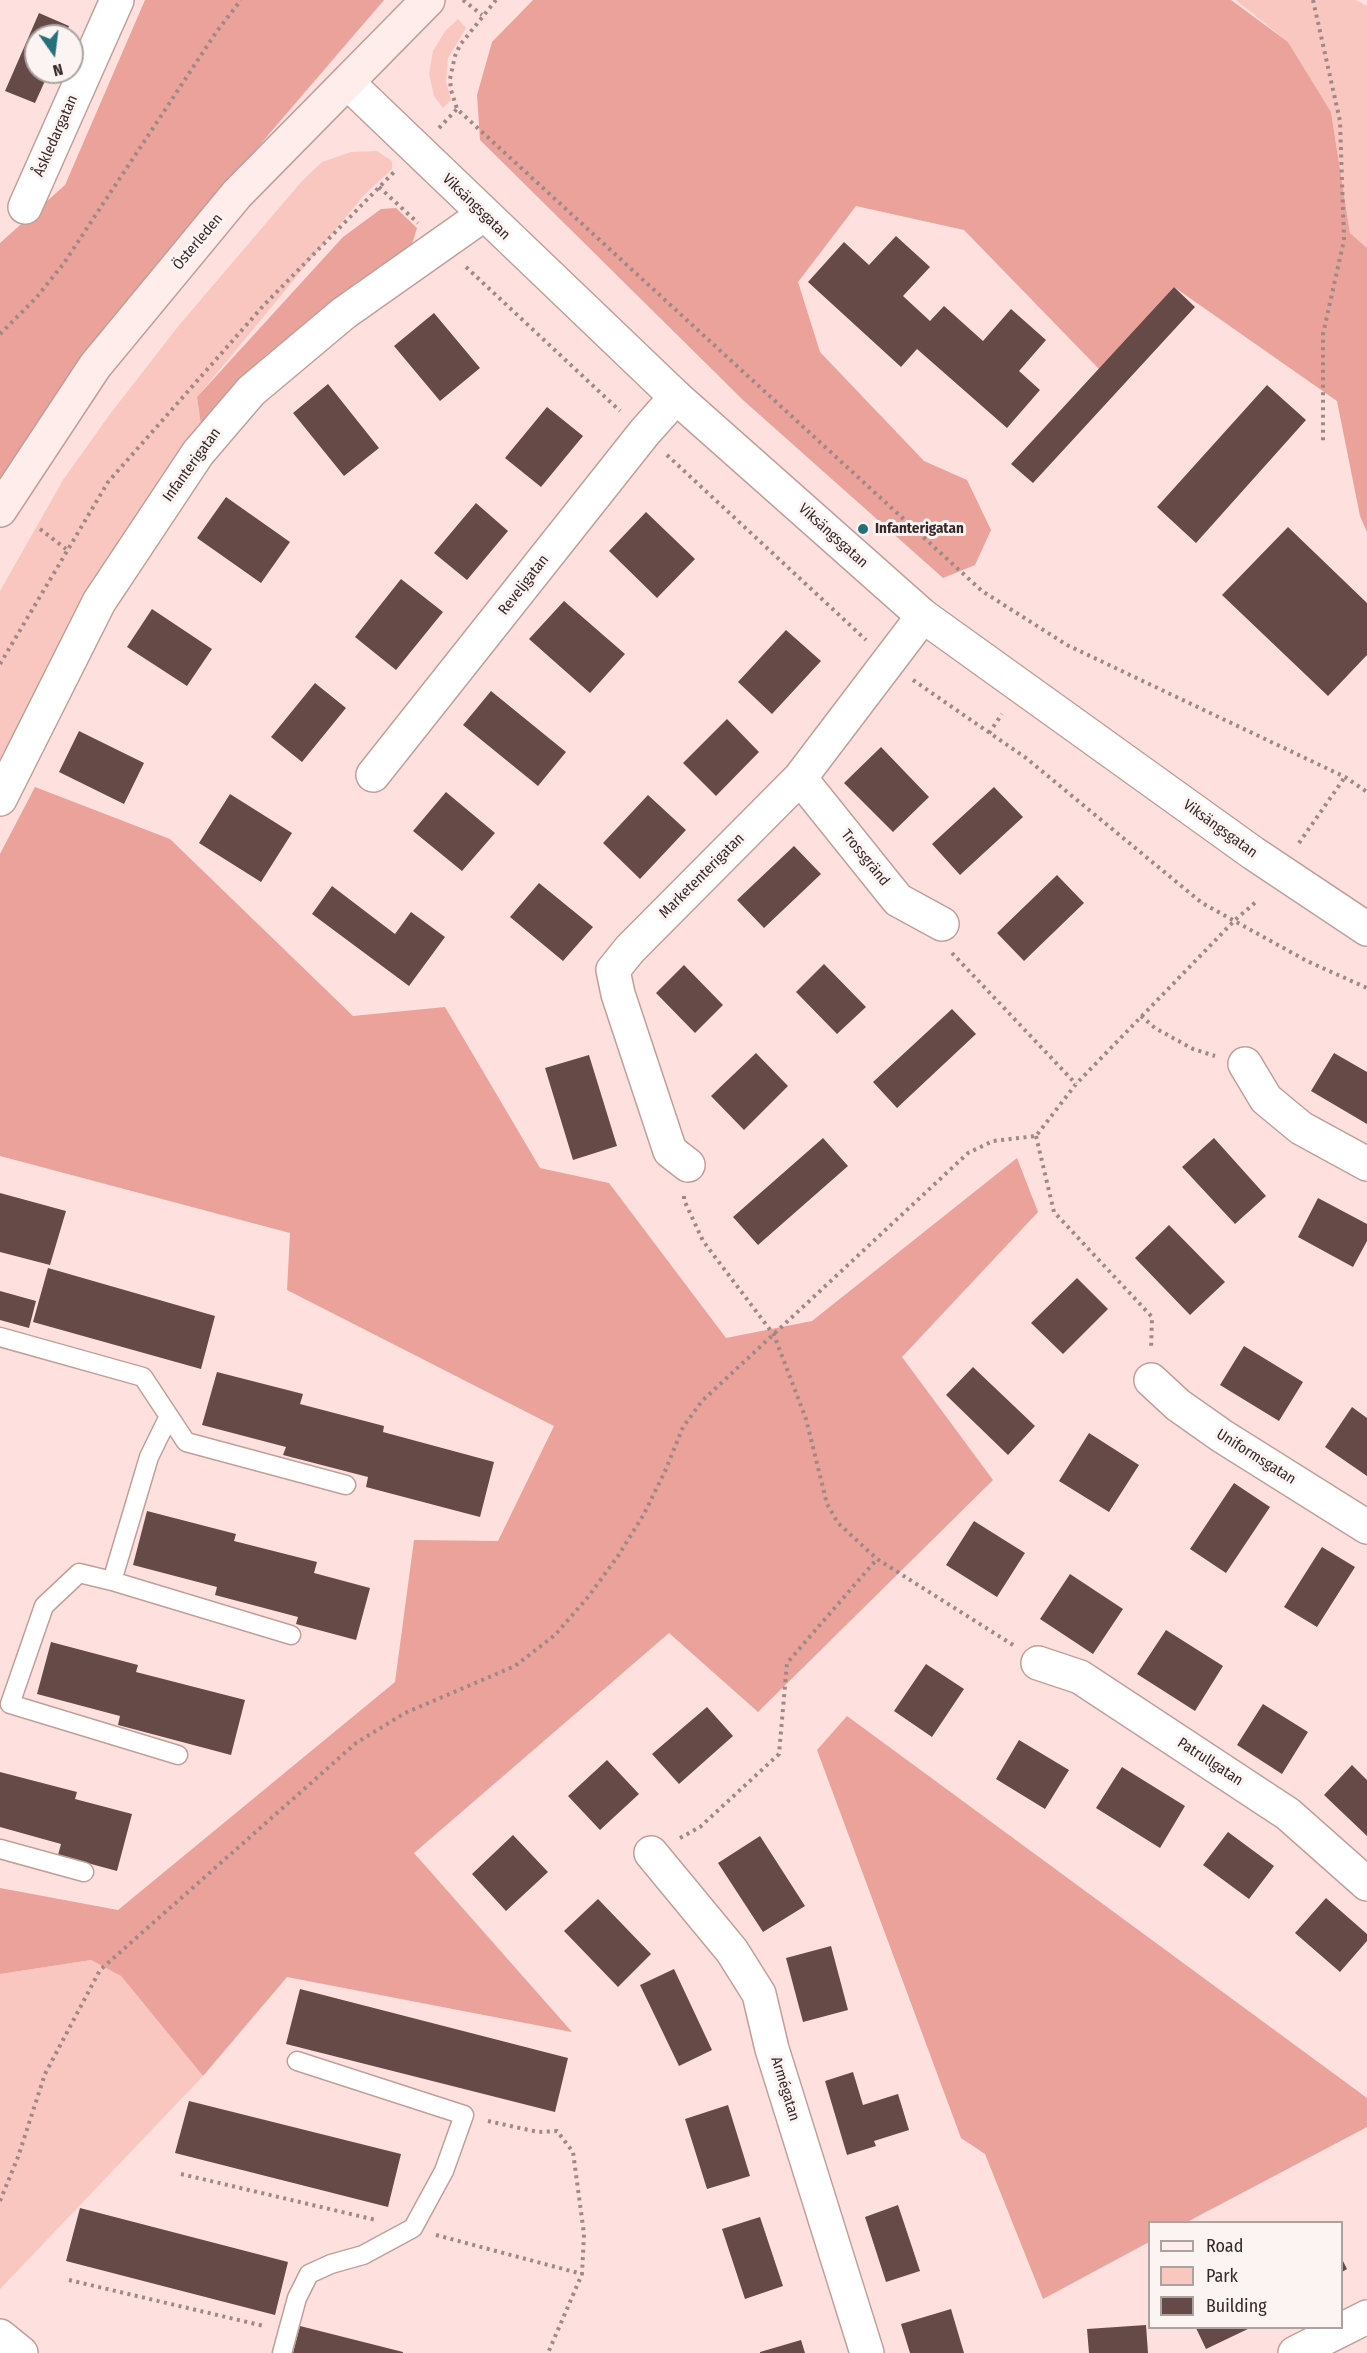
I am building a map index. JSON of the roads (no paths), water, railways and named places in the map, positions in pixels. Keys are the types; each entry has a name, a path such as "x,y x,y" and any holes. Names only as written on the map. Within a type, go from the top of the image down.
{"main road":[{"name":"Österleden","path":"0,510 95,366 237,194 428,0"}],"street":[{"name":"Åskledargatan","path":"25,207 117,0"},
{"name":"Viksängsgatan","path":"348,83 676,397 923,616 1252,853 1367,929"},
{"name":"Infanterigatan","path":"0,799 99,602 198,453 250,391 344,313 483,214"},
{"name":"Reveljgatan","path":"373,775 644,433 676,397"},
{"name":"Marketenterigatan","path":"688,1165 670,1151 618,994 614,970 630,949 800,778 923,616"},
{"name":"Trossgränd","path":"800,778 898,900 942,924"},
{"path":"1245,1065 1266,1099 1301,1128 1367,1164"},
{"name":"Uniformsgatan","path":"1151,1380 1178,1405 1222,1436 1367,1527"},
{"name":"Patrullgatan","path":"1038,1663 1080,1677 1288,1814 1367,1884"},
{"name":"Armégatan","path":"651,1853 732,1951 759,1994 772,2049 867,2353"},
{"path":"1295,2353 1367,2317"},
{"path":"0,2336 21,2353"}],"lane":[{"path":"0,1337 143,1377 186,1442 346,1485"},
{"path":"112,1581 149,1457 169,1416"},
{"path":"178,1755 5,1705 44,1606 79,1573 291,1635"},
{"path":"0,1848 84,1872"},
{"path":"282,2353 297,2298 309,2274 331,2264 363,2255 412,2228 444,2171 464,2115 297,2061"}],"place":[{"name":"Infanterigatan","path":"863,529"}]}
